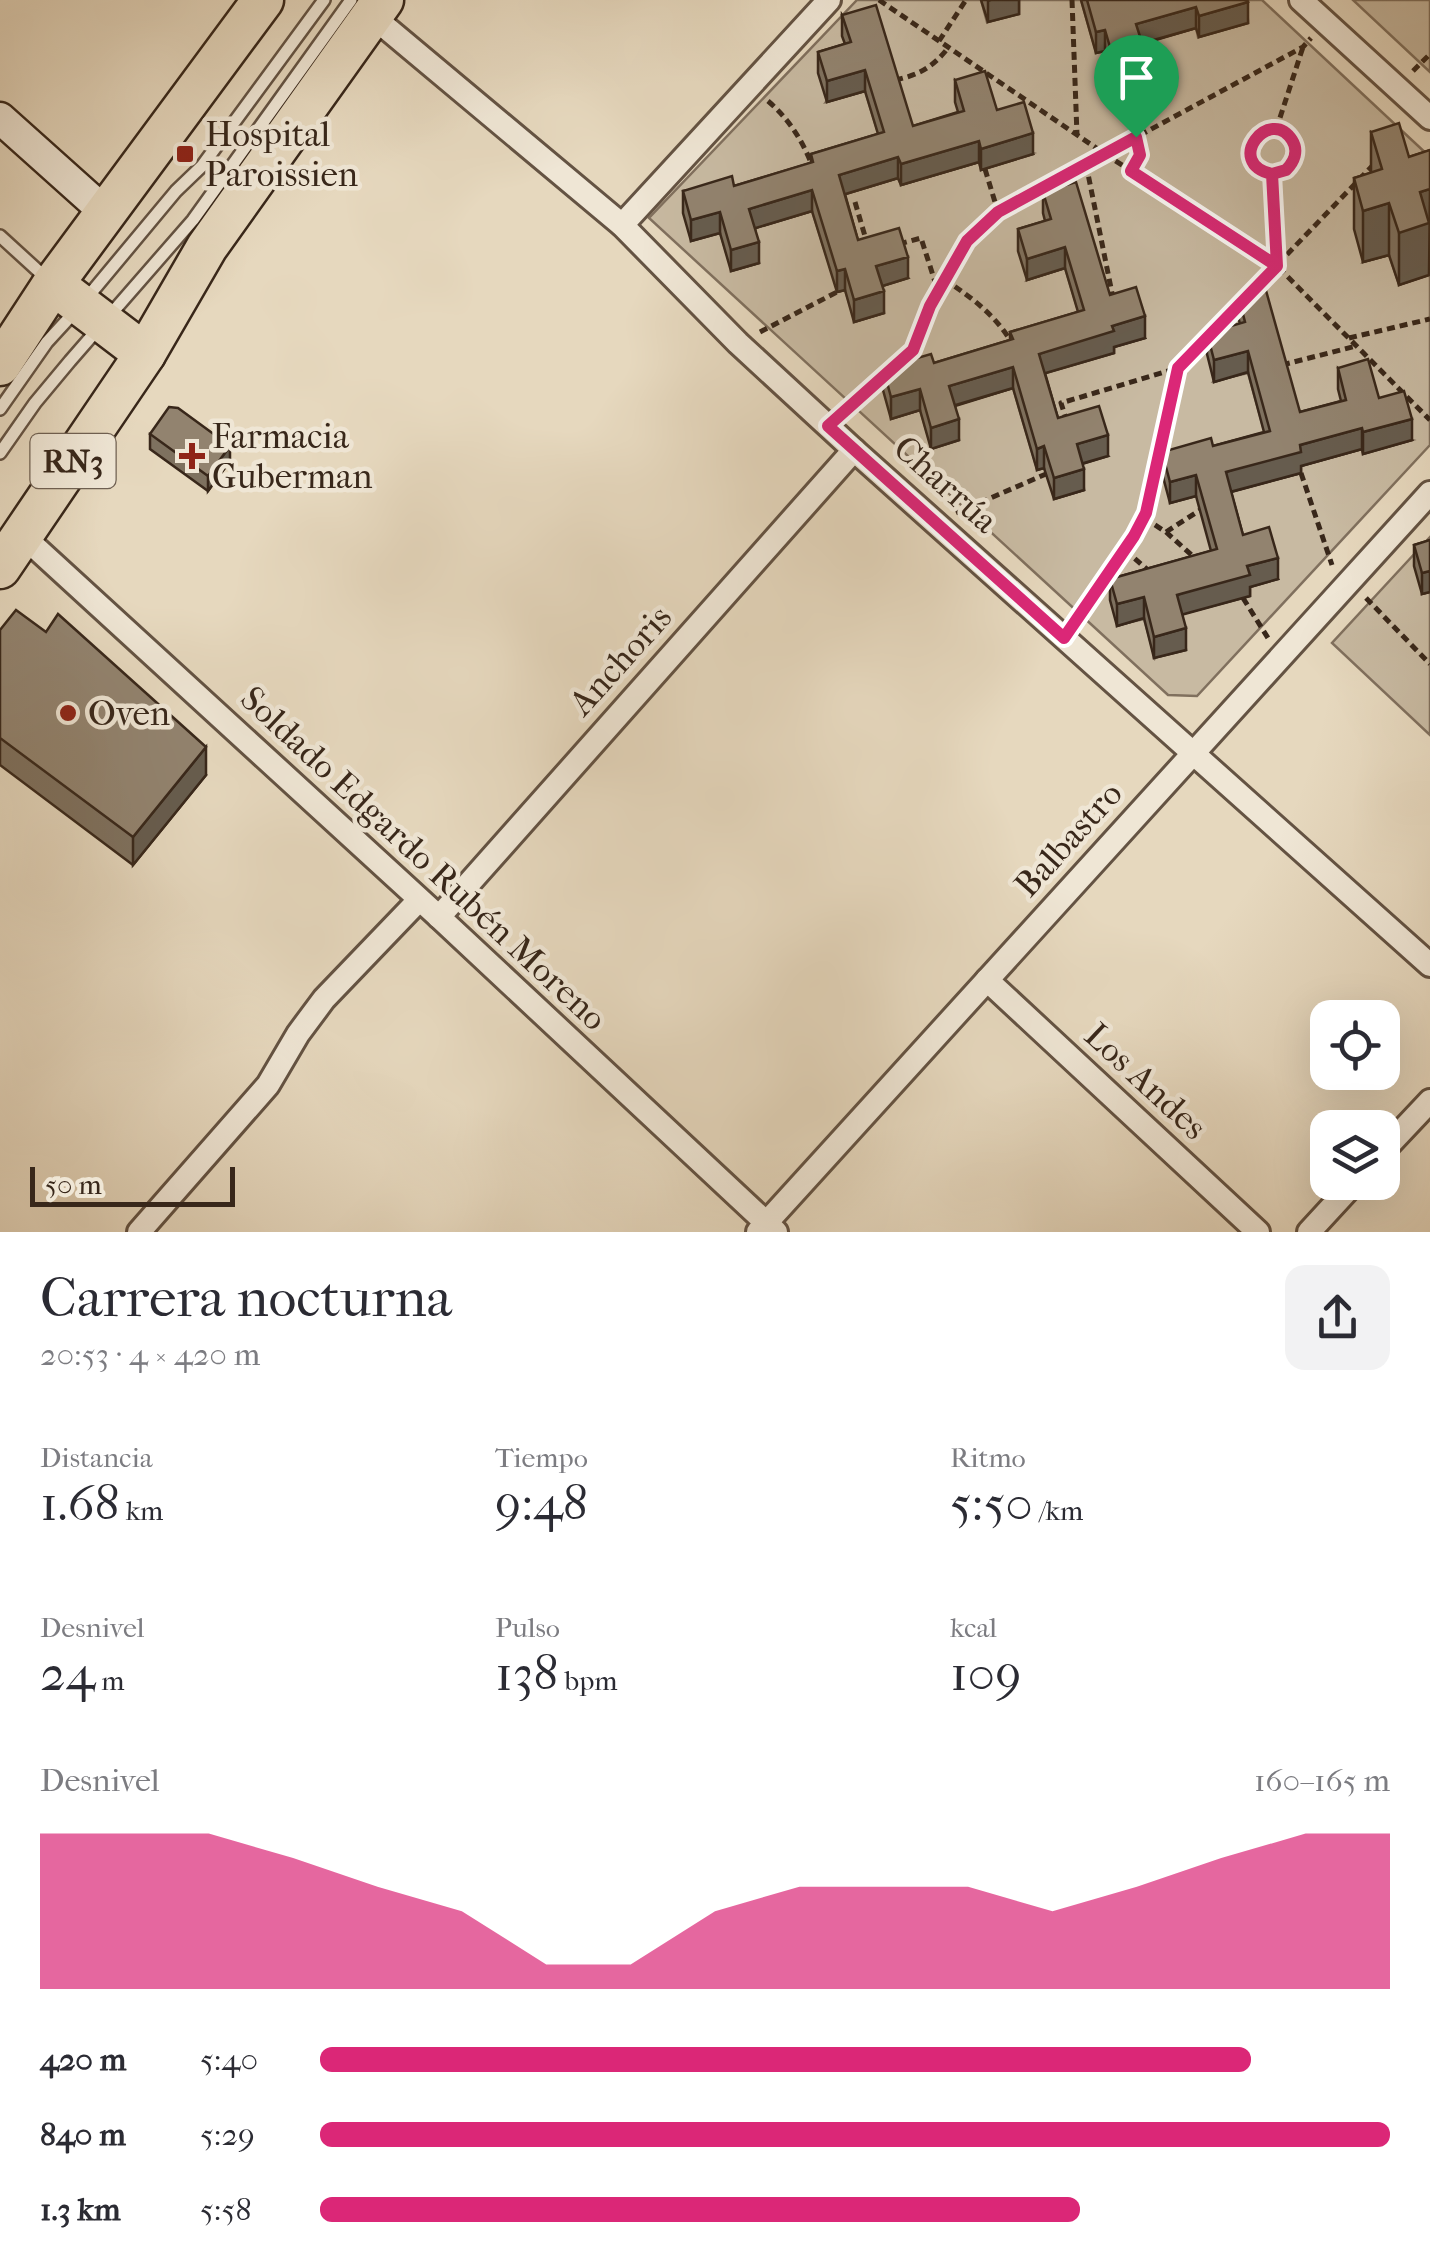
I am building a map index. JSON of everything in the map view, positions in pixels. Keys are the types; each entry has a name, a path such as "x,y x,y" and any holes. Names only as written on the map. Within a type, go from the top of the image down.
{"highway":[{"path":"0,364 80,304 106,213 264,0"},
{"name":"RN3","path":"12,552 145,354 207,248 368,5"},
{"path":"80,304 145,354"}],"street":[{"path":"622,225 829,0"},
{"path":"1301,0 1430,118"},
{"name":"Charrúa","path":"368,5 622,225 738,343 854,450 1430,964"},
{"path":"0,118 106,213"},
{"name":"Anchoris","path":"438,917 854,450"},
{"name":"Balbastro","path":"767,1229 987,980 1430,494"},
{"name":"Soldado Edgardo Rubén Moreno","path":"12,552 438,917 767,1229"},
{"path":"138,1232 268,1085 324,998 419,900"},
{"name":"Los Andes","path":"987,980 1258,1232"},
{"path":"1400,1133 1430,1101"},
{"path":"1309,1232 1338,1200"}],"lane":[{"path":"0,409 47,342 202,166 324,0"},
{"path":"0,453 35,403 80,304 193,220 368,5"},
{"path":"0,236 80,304"}],"path":[{"path":"879,0 1277,266 1430,420"},
{"path":"939,41 966,0"},
{"path":"1072,0 1076,135"},
{"path":"828,426 913,350 938,290 967,241 998,212 1302,47 1327,24"},
{"path":"1276,130 1302,47"},
{"path":"892,81 916,76 948,48"},
{"path":"752,85 784,115 815,174"},
{"path":"1276,130 1290,136 1296,150 1286,170 1272,174 1259,170 1250,150 1262,132 1276,130"},
{"path":"1131,171 1140,155 1136,137"},
{"path":"1068,427 1061,403 1178,368 1384,154"},
{"path":"1086,164 1115,307"},
{"path":"985,169 998,212"},
{"path":"1272,174 1277,266"},
{"path":"1358,181 1366,194"},
{"path":"855,202 870,253"},
{"path":"886,248 920,238 938,290"},
{"path":"944,279 987,310 1016,351"},
{"path":"738,343 837,292"},
{"path":"1348,338 1430,319"},
{"path":"1220,326 1232,334"},
{"path":"1281,365 1356,346"},
{"path":"913,350 925,360"},
{"path":"1064,638 1144,518 1178,368"},
{"path":"1302,473 1345,586 1430,664"},
{"path":"935,522 1046,474"},
{"path":"1166,532 1200,510"},
{"path":"1144,518 1196,559"},
{"path":"1125,550 1156,580"},
{"path":"1243,598 1280,658"}],"shaded area":[{"path":"857,0 981,0 987,22 1015,0 1081,0 1096,52 1105,51 1114,82 1136,45 1196,28 1198,37 1241,0 1262,0 1430,157 1363,262 1389,255 1399,284 1420,243 1430,241 1430,445 1197,696 1168,695 649,218","holes":["843,36 913,147 964,132 1033,153 981,170 979,162 901,185 898,178 839,196 858,262 883,313 855,322 845,290 838,292 812,211 749,230 759,263 732,271 720,233 883,149 865,91 826,102 851,64","1051,241 1110,316 1144,338 1039,375 1058,439 1084,490 1055,499 1045,468 1037,469 1013,388 949,407 932,449 920,410 892,418 1083,327 1065,268 1027,280","1245,344 1300,434 1346,421 1412,440 1300,466 1301,473 1226,493 1243,556 1177,616 1155,658 1144,619 1118,625 1215,566 1200,495 1270,452 1248,373 1214,381"]},
{"path":"1353,0 1430,0 1430,72"},
{"path":"1430,537 1430,561 1422,594 1430,592 1430,735 1332,643"}],"building":[{"path":"1087,0 1248,2 1199,16 1196,7 1136,24 1145,52 1114,61 1105,30 1096,32"},
{"path":"876,5 913,126 964,111 955,80 985,71 997,110 1024,102 1033,133 981,149 979,141 901,164 898,157 839,175 858,240 899,228 908,257 876,266 884,291 854,300 845,269 837,271 812,190 749,209 759,242 731,250 720,212 691,220 683,191 732,176 734,186 813,162 811,154 884,132 865,70 827,81 818,52 851,42 842,15"},
{"path":"1399,123 1409,157 1430,150 1430,189 1420,192 1429,223 1399,233 1389,203 1363,211 1354,178 1382,169 1371,132"},
{"path":"1076,182 1110,295 1136,287 1145,316 1112,326 1114,331 1039,354 1058,418 1099,406 1108,435 1077,444 1084,469 1054,478 1044,446 1037,449 1013,367 949,386 959,419 931,428 920,389 891,397 883,368 931,354 934,363 1013,339 1010,332 1084,310 1065,247 1027,259 1018,229 1051,219 1043,192"},
{"path":"1265,287 1300,412 1346,400 1338,368 1368,359 1379,398 1404,391 1412,419 1300,445 1301,452 1226,472 1243,535 1269,527 1278,558 1247,566 1250,575 1177,595 1186,628 1154,637 1144,597 1117,604 1110,579 1217,549 1196,475 1170,482 1162,452 1211,438 1213,446 1270,431 1248,351 1214,360 1207,333 1245,322 1238,295"},
{"path":"169,407 178,408 230,446 208,476 150,434"},
{"path":"1430,540 1430,571 1422,573 1414,545"},
{"name":"Oven","path":"16,610 46,632 58,614 206,747 133,837 0,738 0,630"}],"place":[{"name":"Hospital Paroissien","path":"185,154"},
{"name":"Farmacia Guberman","path":"192,456"},
{"name":"Oven","path":"68,713"}],"route":[{"path":"1136,137 998,212 967,241 930,306 913,350 828,426 1064,638 1146,513 1178,368 1277,266 1272,174 1286,170 1296,150 1290,136 1276,130 1262,132 1250,150 1259,170 1272,174 1277,266 1131,171 1140,155 1136,137"}]}
